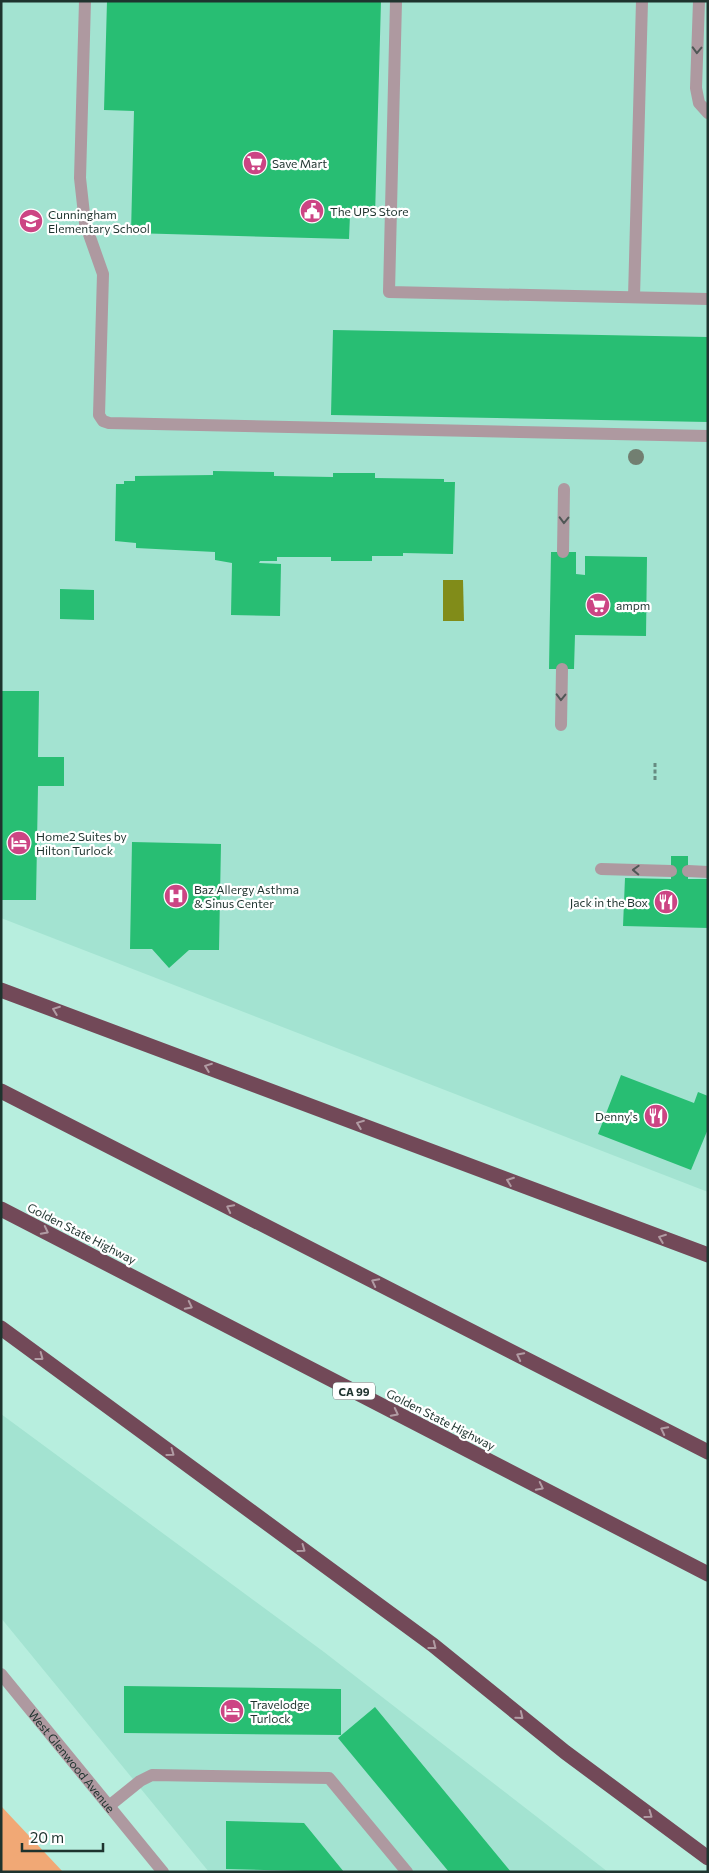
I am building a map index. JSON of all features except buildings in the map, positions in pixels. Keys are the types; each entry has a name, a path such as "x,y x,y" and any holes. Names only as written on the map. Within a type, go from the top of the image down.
{"highway":[{"path":"1,990 708,1255"},
{"path":"1,1091 708,1452"},
{"name":"Golden State Highway","path":"1,1208 708,1574"},
{"path":"1,1328 433,1645 564,1752 708,1858"}],"street":[{"path":"85,1 80,178 85,223 103,274 99,415 102,420 109,423 708,436"},
{"path":"396,1 389,292 708,299"},
{"path":"634,297 642,1"},
{"path":"699,1 696,88 699,103 708,113"},
{"path":"563,552 564,489"},
{"path":"561,725 562,670"},
{"path":"601,869 671,871"},
{"path":"688,871 708,872"},
{"name":"West Glenwood Avenue","path":"1,1674 163,1872"},
{"path":"109,1806 140,1781 152,1775 329,1778 407,1872"}],"path":[{"path":"654,780 655,762"}],"shaded area":[{"path":"1,1 708,1 708,1192 1,918"},
{"path":"443,580 463,580 464,621 443,621"},
{"path":"1,1414 324,1652 608,1872 209,1872 1,1618"},
{"path":"1,1806 63,1872 1,1872"}],"place":[{"name":"Save Mart","path":"255,163"},
{"name":"The UPS Store","path":"312,211"},
{"name":"Cunningham Elementary School","path":"31,221"},
{"name":"ampm","path":"598,605"},
{"name":"Home2 Suites by Hilton Turlock","path":"19,843"},
{"name":"Baz Allergy Asthma & Sinus Center","path":"176,896"},
{"name":"Jack in the Box","path":"666,902"},
{"name":"Denny's","path":"656,1116"},
{"name":"Travelodge Turlock","path":"232,1711"}]}
